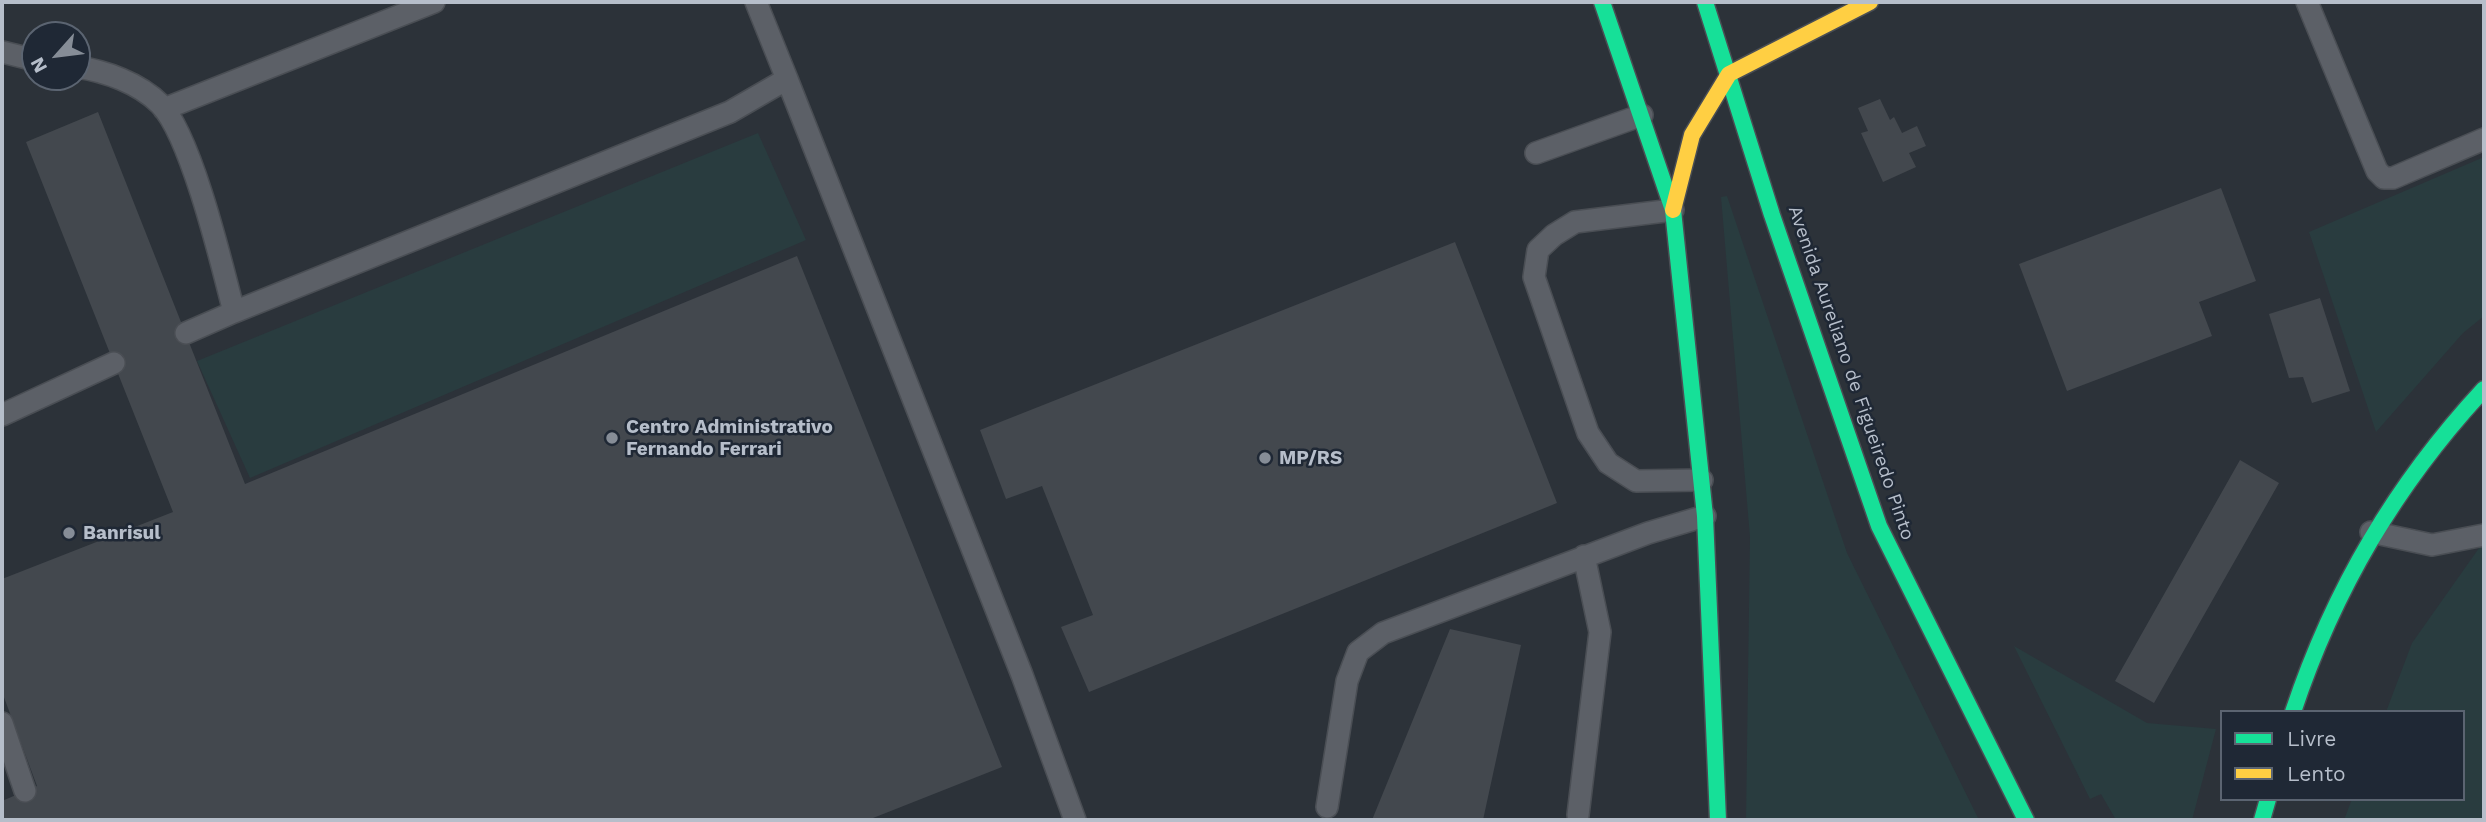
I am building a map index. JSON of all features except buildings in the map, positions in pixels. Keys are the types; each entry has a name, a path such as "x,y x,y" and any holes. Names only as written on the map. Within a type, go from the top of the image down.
{"main road":[{"path":"1601,2 1643,115 1673,210 1705,516 1718,820"},
{"name":"Avenida Aureliano de Figueiredo Pinto","path":"1705,2 1772,215 1879,526 2026,820"},
{"path":"1673,210 1692,135 1729,74 1870,2"},
{"path":"2295,710 2307,666 2371,532 2458,416 2484,389"},
{"path":"2262,820 2267,801"}],"lane":[{"path":"164,109 434,2"},
{"path":"757,2 1022,675 1074,820"},
{"path":"2307,2 2378,171 2384,178 2393,178 2484,139"},
{"path":"2,52 21,57"},
{"path":"91,68 107,71 158,102 172,118 185,148 233,312"},
{"path":"186,333 730,112 787,79"},
{"path":"1536,153 1643,115"},
{"path":"1673,210 1575,222 1554,235 1538,250 1534,277 1588,433 1608,463 1636,481 1702,480"},
{"path":"2,415 114,363"},
{"path":"1327,807 1347,681 1358,652 1383,633 1584,556 1705,516"},
{"path":"2371,532 2432,545 2484,535"},
{"path":"1578,815 1600,632 1584,556"},
{"path":"2,723 25,791"}],"shaded area":[{"path":"758,133 806,240 250,478 197,361"},
{"path":"2484,157 2484,316 2463,333 2376,432 2309,232"},
{"path":"1727,196 1847,553 1979,820 1746,820 1750,537 1721,197"},
{"path":"2484,541 2484,820 2344,820 2351,801 2465,801 2465,710 2387,710 2412,643"},
{"path":"2014,646 2147,723 2216,729 2192,820 2116,820 2101,794 2090,799"}],"traffic: fast":[{"path":"1602,2 1673,210 1705,516 1718,820"},
{"path":"1705,2 1772,215 1879,526 2026,820"},
{"path":"2294,710 2328,623 2371,540 2423,462 2484,389"},
{"path":"2262,820 2267,801"}],"traffic: slow":[{"path":"1673,210 1692,135 1729,74 1870,2"}],"place":[{"name":"Centro Administrativo Fernando Ferrari","path":"612,438"},
{"name":"MP/RS","path":"1265,458"},
{"name":"Banrisul","path":"69,533"}]}
